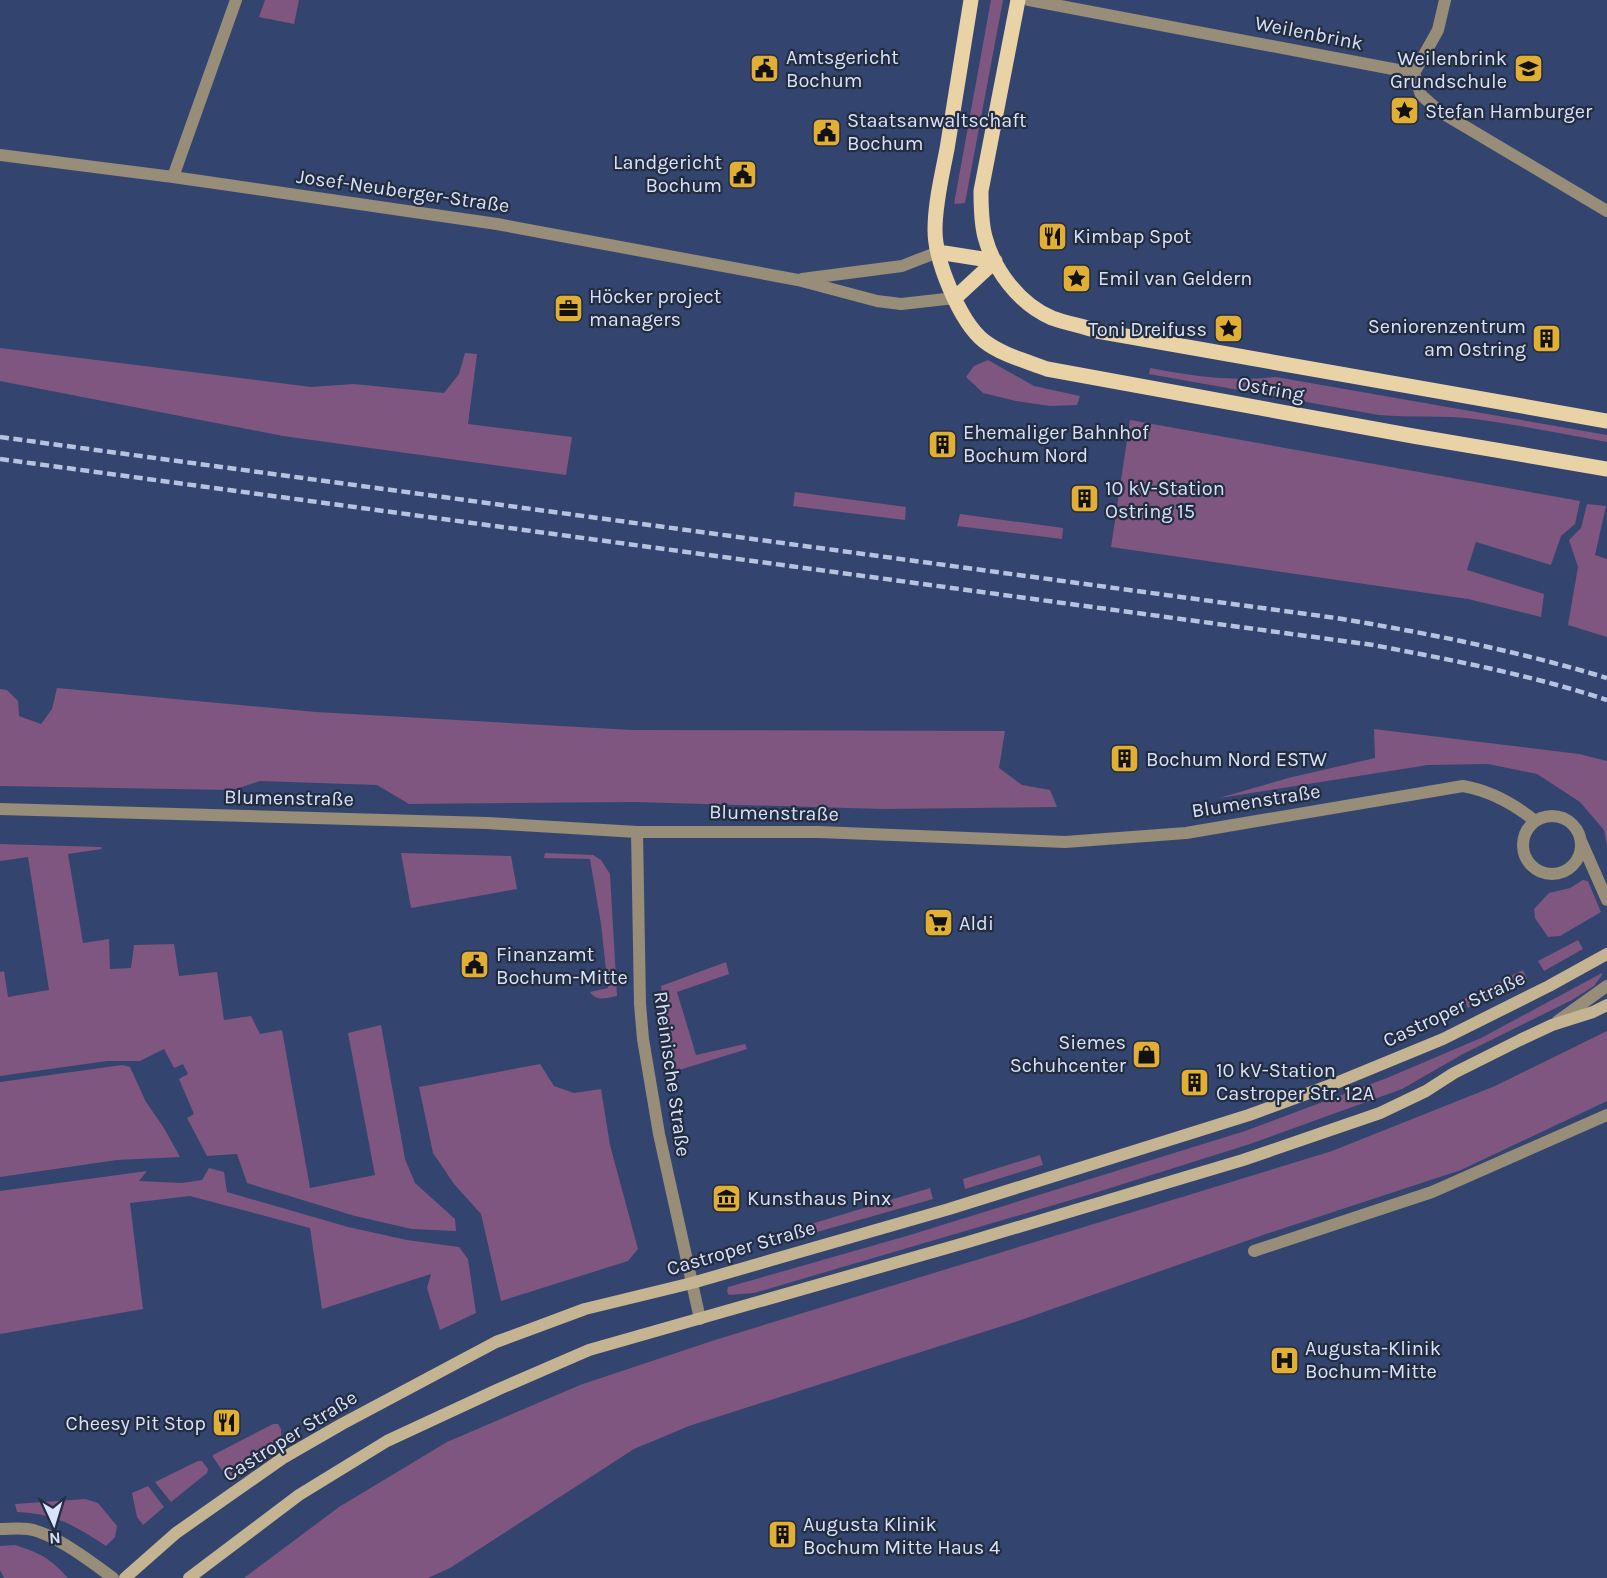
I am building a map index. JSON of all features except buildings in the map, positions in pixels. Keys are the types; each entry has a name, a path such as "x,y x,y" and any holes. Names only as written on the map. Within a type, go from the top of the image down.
{"main road":[{"name":"Ostring","path":"971,0 935,231 938,252 955,298 965,318 983,340 1006,353 1047,369 1607,469"},
{"name":"Ostring","path":"1018,0 981,191 981,214 986,238 1002,276 1023,300 1050,317 1096,331 1607,421"},
{"path":"938,252 995,261"},
{"path":"955,298 995,261"},
{"name":"Castroper Straße","path":"125,1578 176,1533 283,1458 496,1342 585,1309 692,1283 949,1209 1249,1115 1336,1083 1443,1039 1607,954"},
{"path":"189,1578 299,1495 387,1442 498,1389 589,1350 968,1242 1232,1163 1349,1124 1380,1113 1426,1091 1477,1061 1552,1025 1607,1005"}],"street":[{"path":"173,177 236,0"},
{"name":"Weilenbrink","path":"1029,0 1413,72"},
{"path":"1445,0 1438,30 1413,72 1421,95 1439,111 1607,211"},
{"name":"Josef-Neuberger-Straße","path":"0,155 173,177 497,224 798,280 877,301 901,304 955,298"},
{"name":"Josef-Neuberger-Straße","path":"798,280 902,266 938,252"},
{"name":"Blumenstraße","path":"0,808 164,815 488,823 637,831 819,832 1065,842 1186,833 1463,786 1483,790 1515,805 1535,822"},
{"path":"1581,839 1581,852 1574,864 1562,872 1550,874 1533,868 1526,857 1523,844 1527,830 1535,822 1551,816 1565,819 1576,829 1581,839 1607,900"},
{"name":"Rheinische Straße","path":"637,831 640,1004 643,1039 659,1134 700,1319"},
{"path":"1552,1025 1607,986"},
{"path":"1254,1251 1432,1192 1607,1115"},
{"path":"0,1529 29,1529 44,1533 113,1578"}],"shaded area":[{"path":"265,0 299,0 294,24 259,17"},
{"path":"991,0 1003,0 965,203 954,204"},
{"path":"0,348 311,387 354,384 444,393 459,374 465,353 477,354 468,424 572,437 566,475 283,436 0,381"},
{"path":"988,360 1034,386 1080,396 1077,405 1050,406 983,393 966,377 974,366"},
{"path":"1150,368 1213,377 1244,379 1276,377 1607,435 1607,442 1475,419 1379,415 1149,374"},
{"path":"1130,420 1580,501 1575,524 1561,536 1551,565 1476,542 1467,570 1544,594 1541,617 1468,599 1111,547"},
{"path":"795,492 906,507 905,520 793,506"},
{"path":"1587,504 1606,506 1595,555 1607,559 1607,637 1568,625 1578,567 1569,540 1581,528"},
{"path":"960,514 1063,528 1062,539 957,526"},
{"path":"57,688 316,712 632,730 1005,731 999,768 1022,785 1050,790 1057,807 883,809 634,802 409,804 377,785 260,781 233,790 0,786 0,689 7,690 18,701 19,716 41,724 52,709"},
{"path":"1374,729 1579,754 1607,761 1607,846 1604,830 1580,802 1537,774 1488,764 1428,765 1219,798 1288,778 1375,758"},
{"path":"0,844 101,847 102,849 68,854 83,943 109,939 110,969 131,968 134,945 174,944 179,976 217,972 224,1020 251,1016 260,1034 282,1030 310,1188 375,1175 348,1033 381,1025 405,1159 415,1183 455,1219 456,1231 412,1229 355,1216 247,1183 237,1154 207,1156 187,1118 194,1114 179,1079 188,1074 183,1064 174,1068 164,1049 140,1061 107,1061 0,1076 0,972 4,971 8,997 49,990 28,857 0,861"},
{"path":"401,853 511,856 517,889 411,908"},
{"path":"545,853 593,855 601,860 610,874 617,996 599,998 590,992 608,988 601,924 590,859 544,858"},
{"path":"1583,880 1588,881 1601,912 1560,936 1548,937 1535,918 1534,909 1549,893 1570,888"},
{"path":"1578,940 1583,949 1544,971 1538,961"},
{"path":"726,962 729,974 677,992 696,1055 745,1044 747,1049 673,1072 661,986"},
{"path":"1523,970 1527,979 1468,1008 1464,999"},
{"path":"1602,973 1594,986 1572,1000 1463,1054 1402,1089 1250,1144 1088,1195 754,1293 729,1295 727,1292 728,1287 910,1235 1245,1131 1387,1078 1481,1038"},
{"path":"1607,1031 1607,1101 1461,1170 1266,1234 1021,1320 689,1426 634,1449 450,1568 428,1578 244,1578 339,1507 447,1442 580,1385 715,1340 1332,1151 1495,1086"},
{"path":"540,1064 554,1086 574,1093 601,1089 610,1145 638,1249 628,1261 501,1301 481,1214 454,1184 433,1153 419,1087"},
{"path":"122,1065 130,1067 146,1102 180,1157 117,1160 0,1177 0,1082"},
{"path":"1040,1155 1043,1165 965,1189 963,1179"},
{"path":"209,1168 224,1172 227,1192 348,1227 407,1240 459,1247 468,1259 476,1313 440,1330 427,1288 431,1274 322,1309 310,1228 190,1196 130,1203 143,1309 0,1334 0,1191 147,1171 139,1181 182,1183 202,1180"},
{"path":"930,1188 933,1199 803,1236 801,1227"},
{"path":"273,1424 278,1424 281,1429 281,1442 228,1479 213,1455"},
{"path":"202,1461 208,1469 207,1473 171,1502 155,1482"},
{"path":"148,1486 164,1507 143,1525 137,1517 132,1493"},
{"path":"85,1499 98,1503 117,1526 115,1537 106,1546 84,1532 54,1518 17,1512 15,1504"},
{"path":"15,1545 44,1557 68,1578 4,1578 0,1570 0,1546"}],"railway":[{"path":"0,437 1336,618 1540,659 1607,678"},
{"path":"0,459 1373,645 1462,662 1607,700"}],"place":[{"name":"Amtsgericht Bochum","path":"765,68"},
{"name":"Weilenbrink Grundschule","path":"1528,69"},
{"name":"Stefan Hamburger","path":"1404,111"},
{"name":"Staatsanwaltschaft Bochum","path":"826,132"},
{"name":"Landgericht Bochum","path":"743,174"},
{"name":"Kimbap Spot","path":"1052,236"},
{"name":"Emil van Geldern","path":"1077,278"},
{"name":"Höcker project managers","path":"568,308"},
{"name":"Toni Dreifuss","path":"1228,329"},
{"name":"Seniorenzentrum am Ostring","path":"1547,338"},
{"name":"Ehemaliger Bahnhof Bochum Nord","path":"942,444"},
{"name":"10 kV-Station Ostring 15","path":"1084,499"},
{"name":"Bochum Nord ESTW","path":"1125,759"},
{"name":"Aldi","path":"938,923"},
{"name":"Finanzamt Bochum-Mitte","path":"475,965"},
{"name":"Siemes Schuhcenter","path":"1147,1054"},
{"name":"10 kV-Station Castroper Str. 12A","path":"1195,1082"},
{"name":"Kunsthaus Pinx","path":"726,1198"},
{"name":"Augusta-Klinik Bochum-Mitte","path":"1284,1360"},
{"name":"Cheesy Pit Stop","path":"227,1423"},
{"name":"Augusta Klinik Bochum Mitte Haus 4","path":"782,1535"}]}
